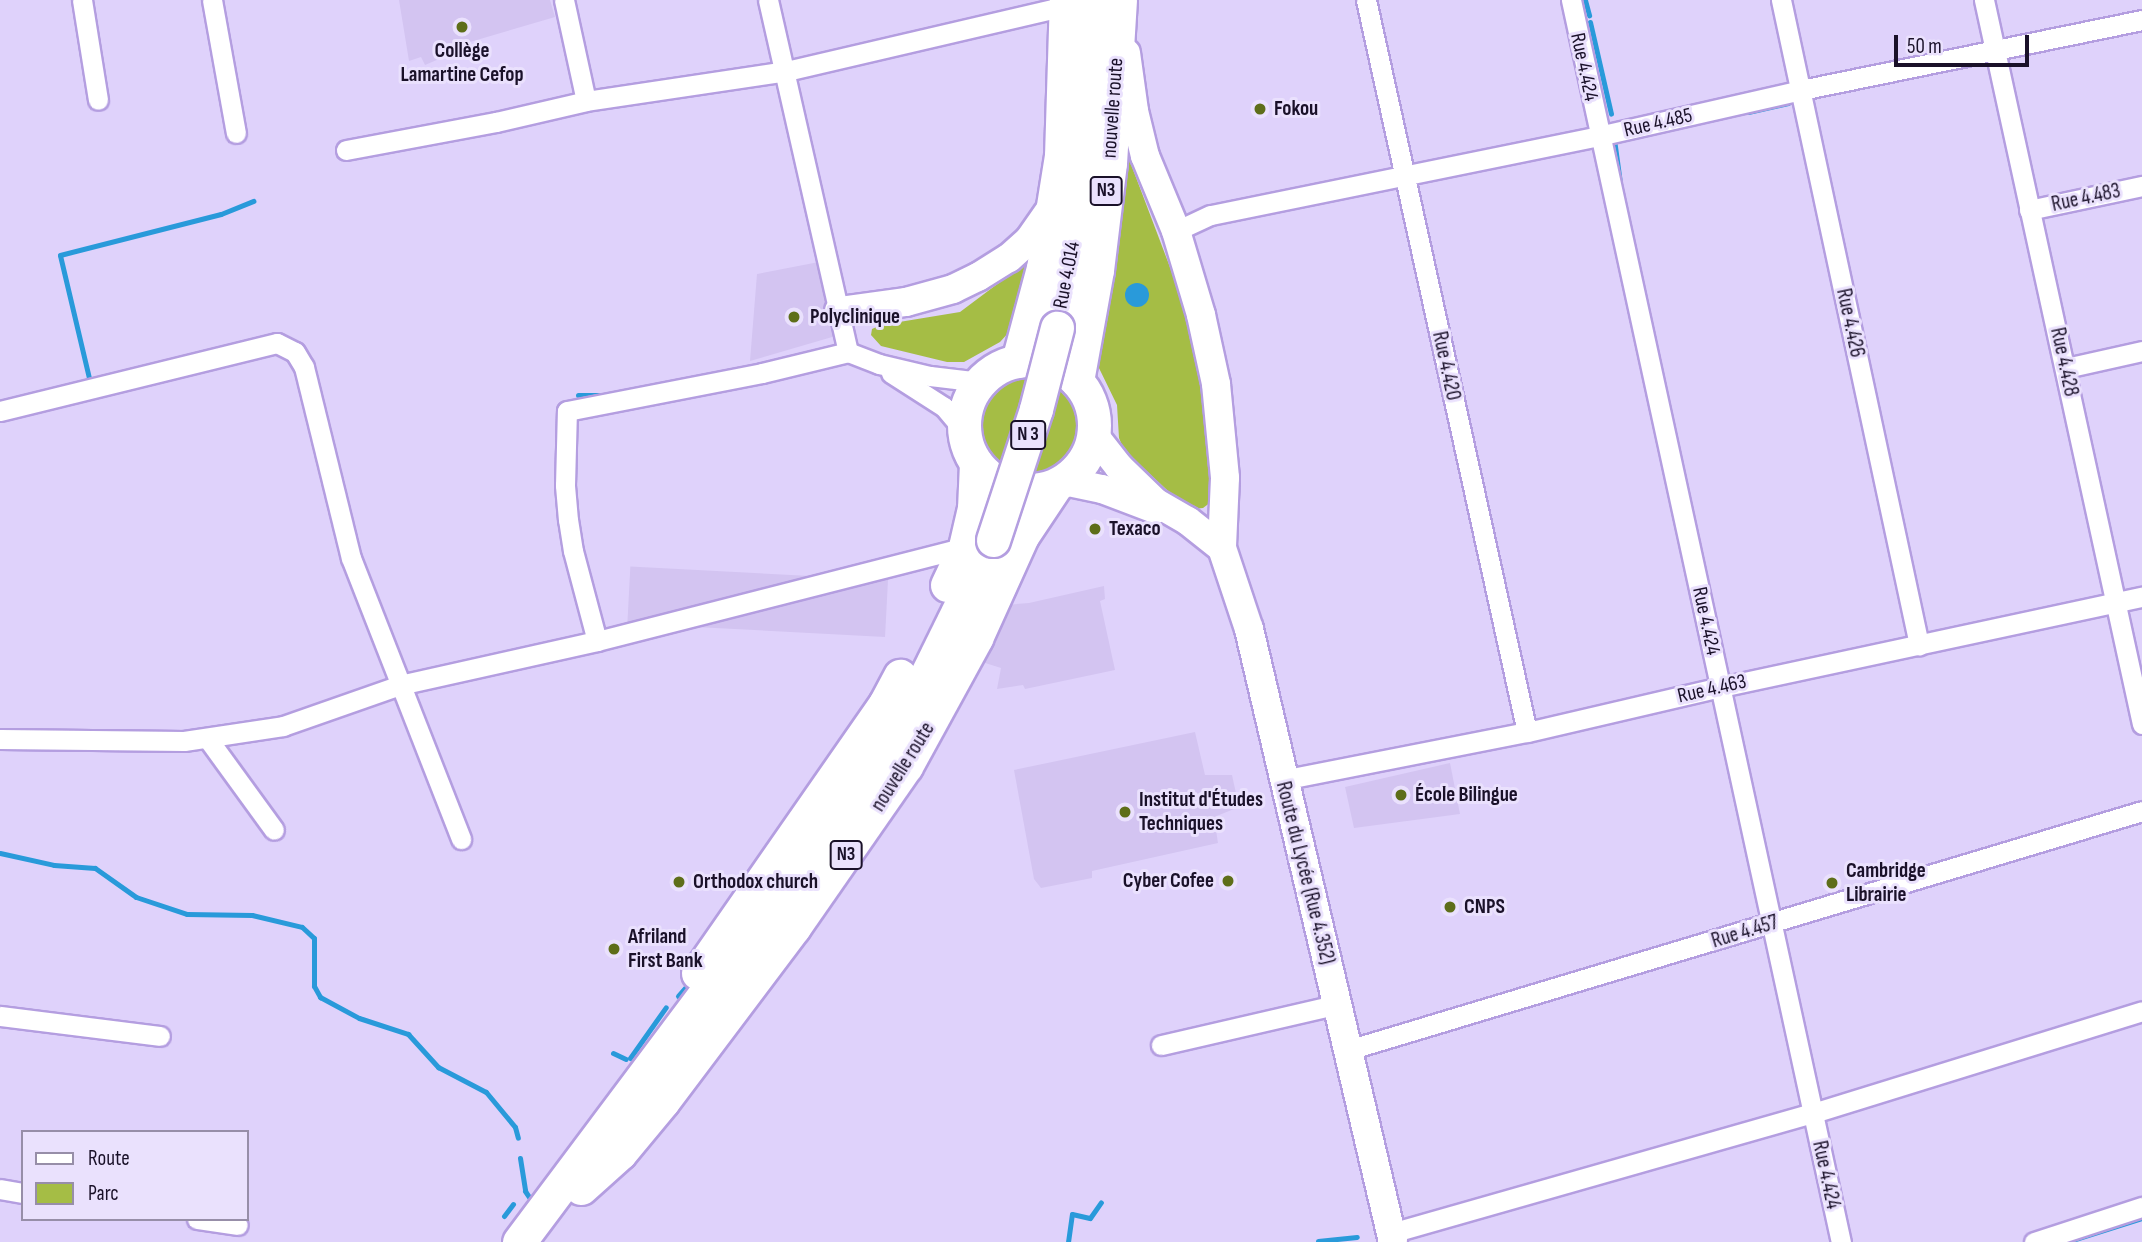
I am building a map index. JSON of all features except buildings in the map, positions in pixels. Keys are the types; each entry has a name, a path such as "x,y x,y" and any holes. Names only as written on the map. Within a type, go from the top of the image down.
{"highway":[{"name":"N3","path":"1018,361 1043,268 1061,156 1092,3"},
{"name":"Rue 4.014","path":"979,544 1036,409 1057,328 1080,212 1090,97 1092,3"},
{"name":"nouvelle route","path":"1077,381 1097,271 1110,163 1092,3"},
{"path":"1018,361 1040,361 1059,368 1077,381 1088,397 1094,415 1094,435 1089,453 1079,469 1060,483 1034,491 1012,488 992,478 976,463 964,431 965,413 971,396 981,382 998,368 1018,361"},
{"name":"nouvelle route","path":"519,1242 575,1183 735,973 746,948 874,769 923,682 979,544 974,509 976,463"},
{"name":"nouvelle route","path":"575,1183 620,1153 678,1082 794,927 899,777 976,639 1022,536 1060,483"},
{"name":"nouvelle route","path":"544,1242 575,1183 588,1129 885,704 979,544"}],"main road":[{"path":"1092,3 1134,111 1145,156 1176,231 1201,315 1216,384 1225,478 1222,548"},
{"path":"839,311 906,302 953,289 978,277 1009,258 1029,240 1053,204"},
{"path":"1094,435 1119,467 1155,502 1188,521 1222,548"},
{"path":"1060,483 1102,489 1188,521"},
{"name":"Route du Lycée (Rue 4.352)","path":"1222,548 1249,629 1282,780 1338,1004 1392,1238"}],"street":[{"path":"82,0 98,100"},
{"path":"212,0 236,133"},
{"path":"564,0 586,101"},
{"path":"768,0 848,352"},
{"name":"Rue 4.420","path":"1366,0 1527,732"},
{"name":"Rue 4.424","path":"1570,0 1841,1242"},
{"name":"Rue 4.426","path":"1781,0 1919,645"},
{"name":"Rue 4.428","path":"1984,0 2066,368 2113,603 2142,724"},
{"path":"346,150 496,122 586,101 786,71 1092,3"},
{"name":"Rue 4.485","path":"1176,231 1211,215 1599,136 1801,90 2142,20"},
{"name":"Rue 4.483","path":"2029,210 2142,186"},
{"path":"0,411 277,343 295,352 304,367 351,558 461,839"},
{"path":"2066,368 2142,351"},
{"path":"597,640 573,551 568,520 565,485 565,420 568,411 737,378 848,352 879,364 941,378 981,382"},
{"path":"879,364 944,407 964,431"},
{"path":"0,739 208,739 283,726 400,685 597,640 979,544"},
{"name":"Rue 4.463","path":"1282,780 1527,732 1721,687 2142,597"},
{"path":"208,739 274,830"},
{"name":"Rue 4.457","path":"1348,1050 2142,811"},
{"path":"1161,1045 1338,1004"},
{"path":"1392,1238 1813,1113 2142,1011"},
{"path":"0,1016 160,1036"},
{"path":"0,1189 21,1193"},
{"path":"2034,1242 2142,1207"},
{"path":"211,1221 238,1225"}],"shaded area":[{"name":"Collège Lamartine Cefop","path":"399,0 550,0 555,17 436,52 439,59 425,65 421,57 409,61"},
{"name":"Polyclinique","path":"824,261 839,335 750,361 757,274"},
{"path":"630,566 888,580 885,637 627,623"},
{"path":"1104,586 1105,599 1100,601 1115,670 1025,689 1023,685 997,689 1001,668 982,662 1005,605 1029,603"},
{"name":"Institut d'Études Techniques","path":"1195,732 1205,775 1232,775 1239,807 1214,817 1218,843 1092,871 1092,878 1041,888 1034,879 1014,770"},
{"name":"École Bilingue","path":"1450,763 1460,814 1354,828 1345,787"}],"green space":[{"path":"1126,151 1179,291 1196,358 1212,466 1211,502 1203,508 1193,509 1182,504 1124,450 1119,438 1117,405 1098,366 1096,353"},
{"path":"1028,261 1010,331 1000,342 964,362 947,362 881,346 871,335 872,329 881,325 960,312"},
{"path":"1029,375 1048,379 1065,390 1076,407 1080,426 1076,445 1065,462 1048,473 1029,477 1010,473 993,462 982,445 978,426 982,407 993,390 1010,379"}],"water":[{"path":"1137,283 1145,287 1149,295 1145,303 1137,307 1129,303 1125,295 1129,287"}],"waterway":[{"path":"1585,0 1589,15"},
{"path":"1590,22 1611,114"},
{"path":"1748,112 1788,103"},
{"path":"1614,139 1620,183"},
{"path":"89,378 60,255 221,214 253,201"},
{"path":"578,395 603,395"},
{"path":"0,853 54,865 95,868 136,897 187,914 252,915 302,927 314,938 314,986 320,997 359,1018 408,1034 438,1067 486,1092 515,1127 518,1138"},
{"path":"678,996 692,980"},
{"path":"630,1058 666,1007"},
{"path":"613,1053 626,1059"},
{"path":"520,1158 525,1191 533,1203"},
{"path":"1068,1242 1072,1214 1090,1218 1101,1202"},
{"path":"504,1216 513,1204"},
{"path":"2066,1242 2142,1218"},
{"path":"1318,1241 1357,1237"}],"place":[{"name":"Collège Lamartine Cefop","path":"462,27"},
{"name":"Fokou","path":"1260,109"},
{"name":"Polyclinique","path":"794,317"},
{"name":"Texaco","path":"1095,529"},
{"name":"École Bilingue","path":"1401,795"},
{"name":"Institut d'Études Techniques","path":"1125,812"},
{"name":"Cyber Cofee","path":"1228,881"},
{"name":"Orthodox church","path":"679,882"},
{"name":"Cambridge Librairie","path":"1832,883"},
{"name":"CNPS","path":"1450,907"},
{"name":"Afriland First Bank","path":"614,949"}]}
